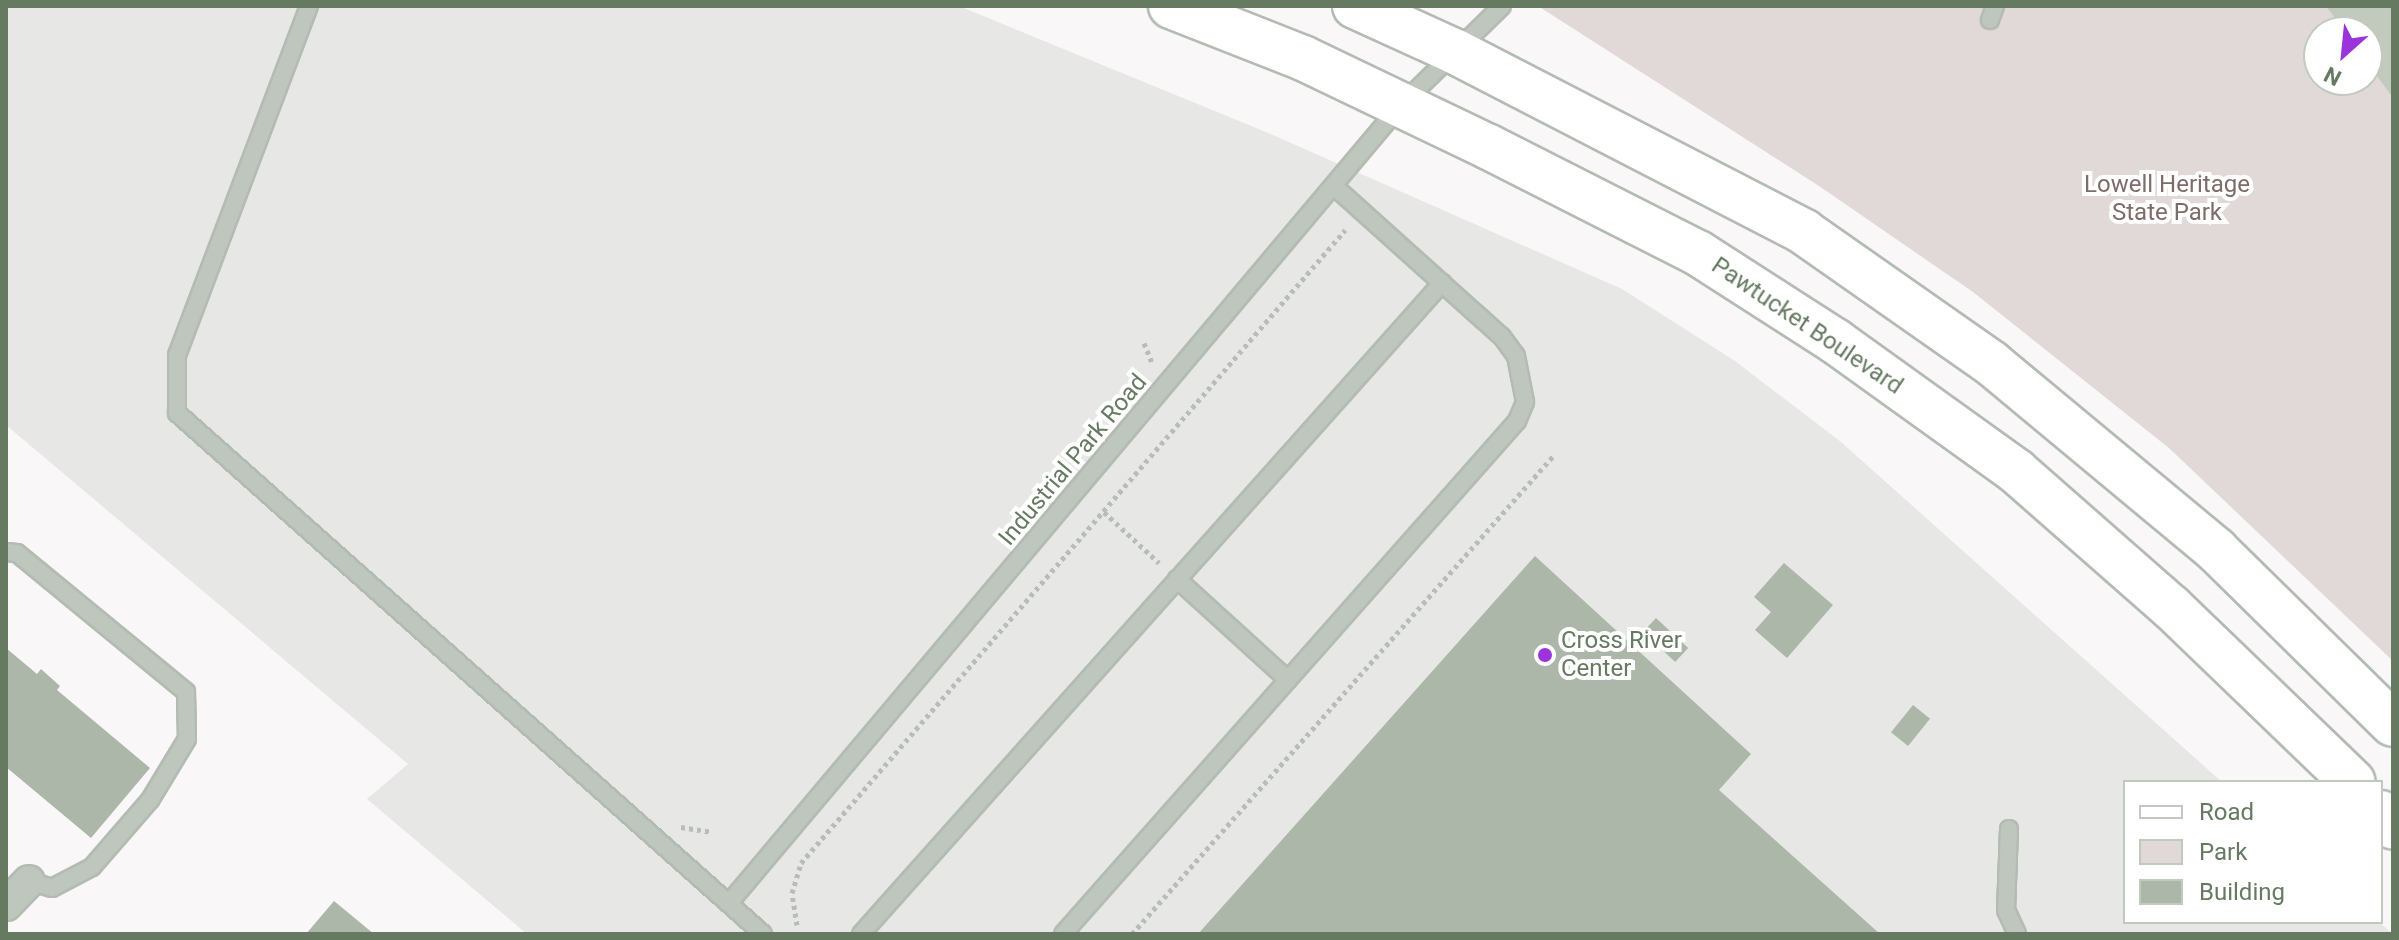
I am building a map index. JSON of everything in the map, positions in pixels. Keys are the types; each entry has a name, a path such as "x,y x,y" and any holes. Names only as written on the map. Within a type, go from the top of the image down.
{"main road":[{"name":"Pawtucket Boulevard","path":"1171,6 1303,58 1698,253 1835,341 2016,471 2171,607 2351,780"},
{"path":"1355,6 1456,52 1804,232 1991,363 2216,550 2393,724"}],"street":[{"path":"6,905 29,881"}],"lane":[{"path":"309,6 177,355 177,413 374,593 763,934"},
{"name":"Industrial Park Road","path":"729,903 1336,188 1401,105 1502,6"},
{"path":"1063,934 1517,421 1525,402 1516,356 1442,283 1336,188"},
{"path":"861,934 1442,283"},
{"path":"6,552 17,553 186,692 187,739 150,800 92,867 52,888 29,881"},
{"path":"1177,579 1288,680"},
{"path":"2009,829 2006,910 2017,934"}],"path":[{"path":"797,925 792,893 801,863 1362,212"},
{"path":"1132,934 1554,455"},
{"path":"1104,512 1177,579"}],"shaded area":[{"path":"6,6 959,6 1273,135 1622,289 1735,361 1841,442 2220,780 2123,780 2123,924 2381,924 2393,934 527,934 367,799 408,764 6,425"},
{"path":"2326,6 2393,6 2393,98 2383,84 2383,16 2333,16"}],"green space":[{"name":"Lowell Heritage State Park","path":"1538,6 2344,6 2351,16 2303,16 2303,96 2383,96 2383,61 2393,75 2393,661 2169,448 1973,292 1819,186"}],"building":[{"name":"Cross River Center","path":"1535,556 1751,754 1719,790 1880,934 1198,934"},
{"path":"1784,563 1833,605 1787,658 1755,630 1771,612 1754,597"},
{"path":"1656,618 1688,648 1675,662 1643,632"},
{"path":"6,648 37,674 41,669 60,686 57,690 150,768 91,838 6,767"},
{"path":"1913,705 1930,719 1908,746 1891,732"},
{"path":"334,901 374,934 306,934"}],"place":[{"name":"Cross River Center","path":"1545,655"}]}
